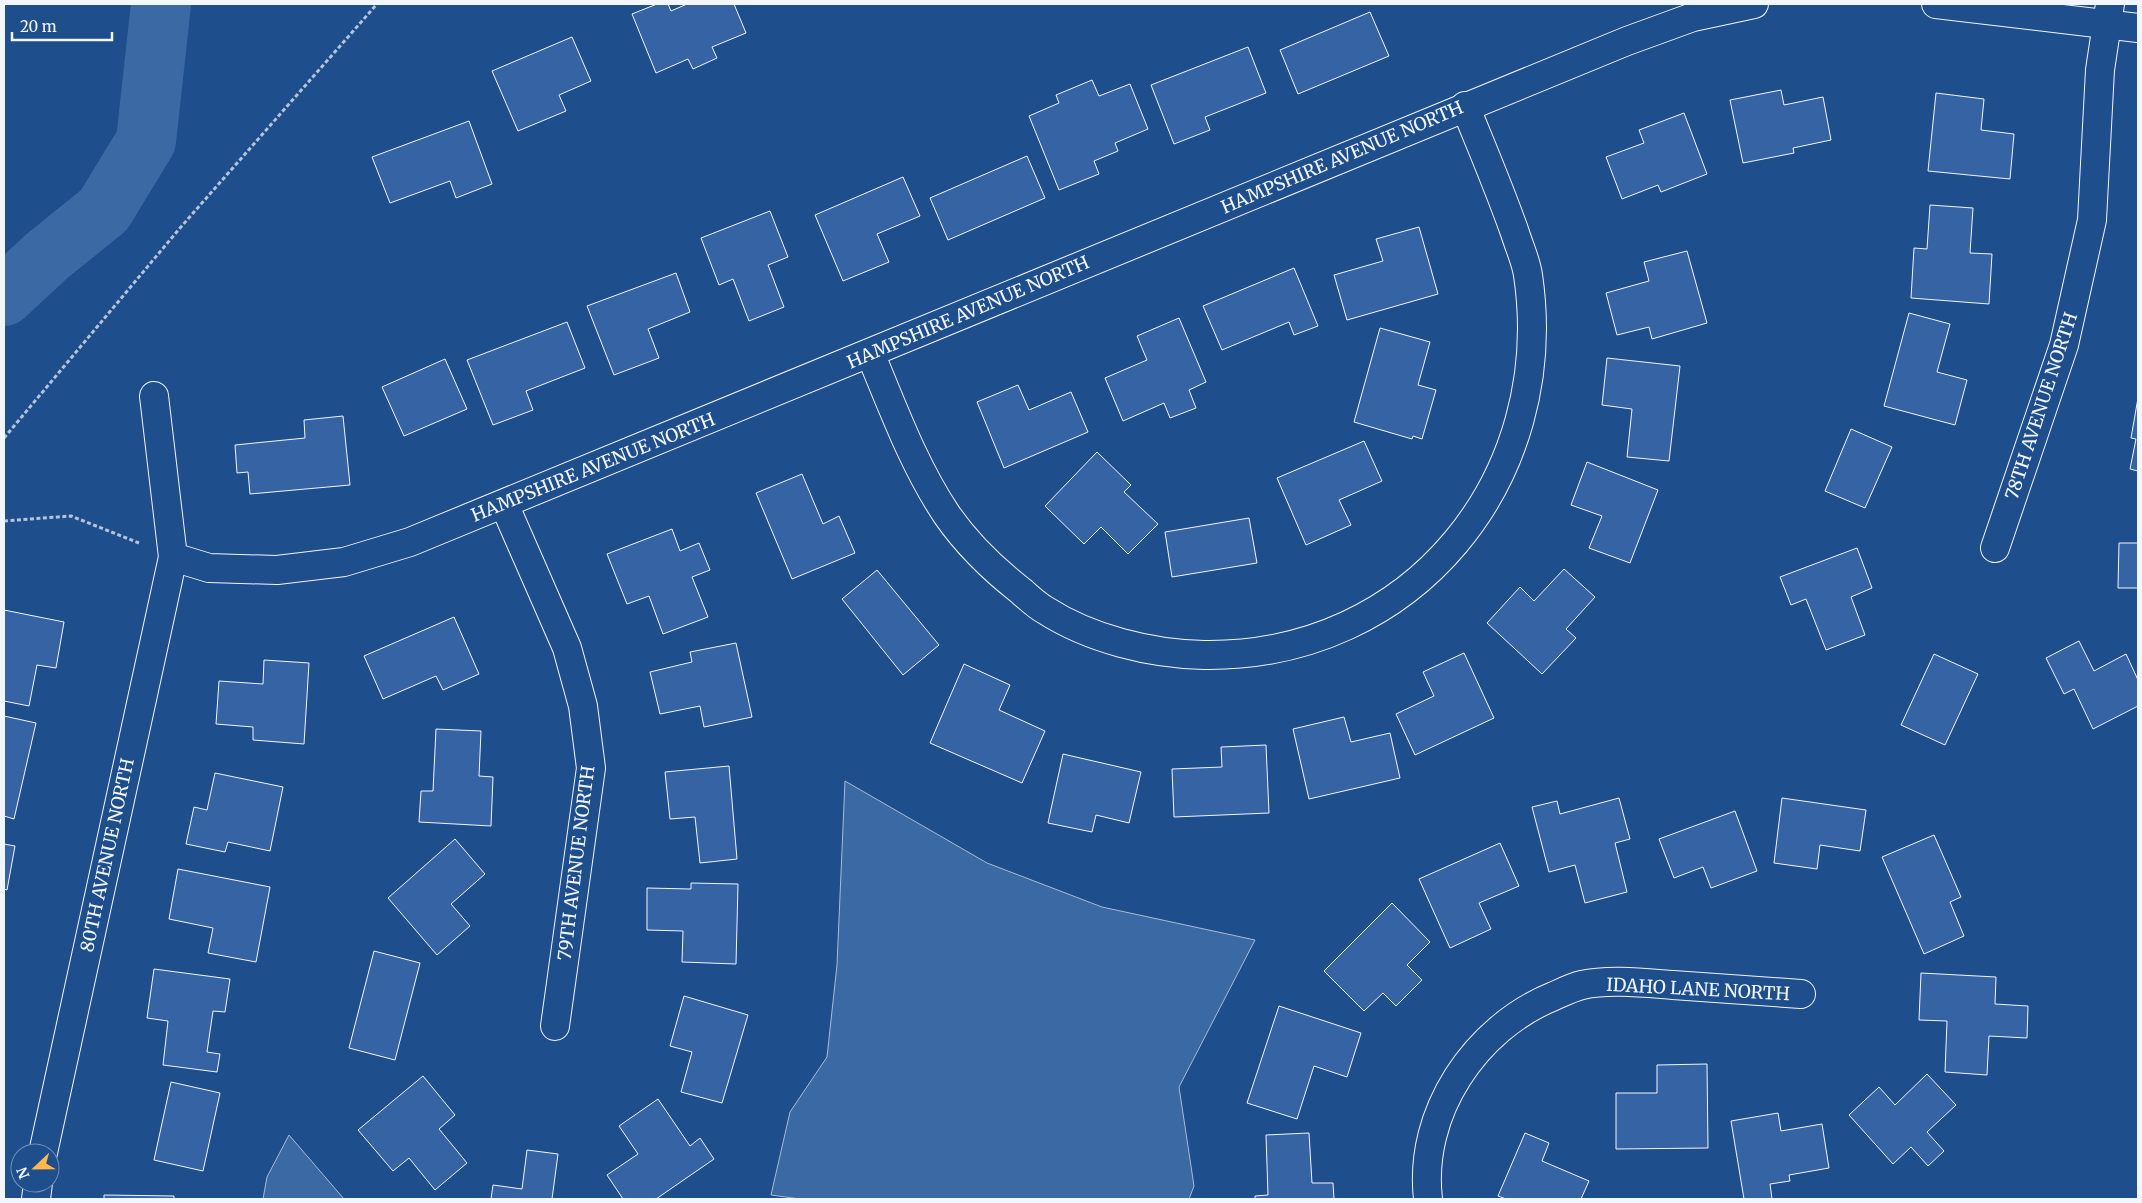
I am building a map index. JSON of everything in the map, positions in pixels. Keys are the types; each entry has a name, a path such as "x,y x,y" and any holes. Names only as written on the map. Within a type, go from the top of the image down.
{"street":[{"name":"HAMPSHIRE AVENUE NORTH","path":"173,557 209,568 277,570 344,562 410,542 1465,106 1635,38 1693,17 1754,4"},
{"path":"1936,4 2108,14 2138,28"},
{"name":"78TH AVENUE NORTH","path":"1995,548 2064,345 2092,220 2100,70 2108,14"},
{"path":"870,353 915,458 948,516 991,567 1045,610 1105,638 1170,654 1240,655 1306,642 1367,617 1422,578 1468,527 1503,471 1525,407 1532,339 1528,272 1506,207 1465,106"},
{"name":"80TH AVENUE NORTH","path":"45,1143 173,557 154,396"},
{"name":"79TH AVENUE NORTH","path":"504,504 567,648 584,706 591,768 555,1026"},
{"name":"IDAHO LANE NORTH","path":"1428,1199 1426,1184 1432,1130 1454,1082 1487,1040 1531,1005 1582,985 1636,983 1801,994"}],"path":[{"path":"4,438 180,228 377,4"},
{"path":"4,521 71,516 173,557"}],"water":[{"path":"845,781 987,863 1102,907 1255,940 1179,1087 1194,1186 1189,1199 800,1199 771,1195 790,1112 827,1057 837,965"},
{"path":"289,1135 344,1199 263,1199 267,1177"}],"building":[{"path":"657,4 668,4 671,11 687,4 734,4 746,33 712,47 717,58 693,69 688,59 656,73 632,14"},
{"path":"1370,12 1389,56 1298,94 1280,50"},
{"path":"572,37 591,81 559,95 566,111 518,131 492,71"},
{"path":"1248,47 1266,93 1205,117 1210,130 1174,144 1151,85"},
{"path":"1092,80 1099,96 1130,84 1148,129 1115,143 1118,151 1094,161 1099,174 1059,190 1029,116 1059,103 1056,95"},
{"path":"1781,90 1784,105 1823,97 1831,140 1793,148 1794,153 1743,163 1730,100"},
{"path":"1936,93 1984,99 1981,130 2014,134 2010,179 1928,171"},
{"path":"1684,113 1707,174 1661,192 1658,185 1622,199 1606,157 1644,143 1639,130"},
{"path":"469,121 492,184 456,198 450,181 390,203 372,157"},
{"path":"1027,156 1045,198 948,240 930,198"},
{"path":"903,177 920,216 877,234 889,262 843,281 815,215"},
{"path":"1930,205 1973,208 1970,253 1992,254 1989,304 1911,298 1914,248 1927,249"},
{"path":"770,211 788,257 768,265 784,307 749,321 733,279 719,285 701,238"},
{"path":"1419,227 1438,294 1347,320 1334,275 1383,261 1376,239"},
{"path":"1687,251 1707,323 1652,339 1649,327 1617,335 1606,293 1649,281 1644,262"},
{"path":"1294,268 1318,326 1294,335 1289,322 1222,350 1203,306"},
{"path":"676,273 690,312 648,329 659,358 614,375 587,306"},
{"path":"1909,313 1950,324 1937,372 1967,380 1955,425 1884,406"},
{"path":"1179,318 1206,382 1189,390 1196,408 1170,418 1164,403 1123,421 1105,378 1147,360 1137,336"},
{"path":"567,322 585,368 526,391 533,410 493,425 467,360"},
{"path":"1380,328 1430,342 1418,385 1436,390 1422,439 1413,436 1412,439 1354,422"},
{"path":"1607,358 1680,366 1669,461 1627,457 1632,409 1602,405"},
{"path":"445,359 467,409 404,436 382,387"},
{"path":"1018,385 1029,410 1071,392 1088,432 1004,468 977,402"},
{"path":"2138,398 2138,471 2130,469 2136,439 2131,438"},
{"path":"343,416 350,485 250,494 248,472 237,473 235,445 305,438 304,420"},
{"path":"1851,429 1892,447 1865,508 1825,491"},
{"path":"1364,441 1382,481 1339,500 1351,525 1306,545 1277,478"},
{"path":"1097,452 1131,485 1124,492 1158,524 1128,554 1101,527 1084,544 1045,506"},
{"path":"1587,462 1658,490 1630,563 1589,548 1602,516 1571,505"},
{"path":"802,474 823,524 839,516 855,553 792,579 756,493"},
{"path":"1249,518 1257,563 1172,577 1165,532"},
{"path":"672,529 680,551 699,543 710,570 692,577 708,617 663,634 649,596 627,604 607,554"},
{"path":"2119,543 2138,543 2138,588 2118,588"},
{"path":"1857,548 1872,588 1851,597 1865,635 1826,650 1806,599 1791,605 1780,577"},
{"path":"1564,569 1595,597 1566,629 1576,638 1542,674 1487,623 1520,587 1534,601"},
{"path":"877,570 939,645 903,675 842,599"},
{"path":"4,610 64,622 56,668 37,665 29,706 4,701"},
{"path":"454,617 479,674 443,690 436,676 383,699 364,656"},
{"path":"2079,641 2094,671 2126,654 2138,680 2138,706 2093,729 2074,689 2064,694 2046,658"},
{"path":"736,643 752,717 704,727 700,706 660,714 650,672 692,662 690,652"},
{"path":"1464,653 1494,718 1415,755 1396,714 1434,696 1423,672"},
{"path":"1934,654 1978,674 1945,745 1901,725"},
{"path":"264,660 309,663 304,744 253,740 253,727 216,724 219,681 263,684"},
{"path":"964,664 1010,685 999,710 1045,731 1022,783 930,743"},
{"path":"4,716 36,723 14,819 4,816"},
{"path":"1344,717 1351,742 1390,733 1400,778 1309,799 1293,729"},
{"path":"436,729 481,731 479,776 493,777 491,826 419,822 421,791 433,791"},
{"path":"1266,745 1269,813 1174,817 1172,769 1222,767 1221,747"},
{"path":"1063,754 1141,772 1129,823 1096,815 1092,832 1048,823"},
{"path":"729,766 737,859 700,863 695,817 670,819 665,772"},
{"path":"215,773 283,787 270,851 228,842 225,852 186,844 194,807 207,810"},
{"path":"1619,798 1630,839 1615,843 1627,892 1585,903 1575,865 1549,872 1532,807 1557,801 1560,814"},
{"path":"1782,798 1866,810 1860,851 1820,845 1817,869 1774,863"},
{"path":"1735,811 1757,871 1711,888 1703,867 1674,878 1659,839"},
{"path":"1934,835 1961,897 1950,902 1964,936 1924,954 1882,857"},
{"path":"455,839 485,874 451,904 470,926 437,955 388,898"},
{"path":"1500,843 1519,886 1479,903 1491,929 1450,948 1419,879"},
{"path":"4,844 15,846 7,890 4,889"},
{"path":"178,869 270,887 256,962 208,953 213,928 169,919"},
{"path":"691,883 738,884 736,964 682,962 683,931 647,930 647,888 691,889"},
{"path":"1392,903 1430,942 1407,965 1422,980 1396,1006 1383,993 1364,1011 1324,971"},
{"path":"374,951 420,963 395,1060 349,1048"},
{"path":"154,969 230,979 225,1012 213,1011 207,1052 220,1054 217,1072 163,1065 168,1021 147,1018"},
{"path":"1921,973 1996,977 1995,1004 2028,1006 2027,1038 1989,1036 1987,1075 1945,1072 1947,1021 1919,1020"},
{"path":"684,996 748,1015 722,1103 681,1092 692,1052 670,1046"},
{"path":"1279,1006 1361,1033 1347,1077 1314,1066 1297,1119 1247,1103"},
{"path":"1707,1064 1708,1148 1616,1149 1616,1093 1657,1093 1657,1065"},
{"path":"1927,1074 1956,1105 1927,1132 1944,1151 1928,1166 1911,1147 1893,1164 1849,1115 1879,1087 1895,1105"},
{"path":"423,1076 455,1115 439,1129 467,1163 435,1190 409,1158 393,1171 358,1130"},
{"path":"171,1082 220,1093 203,1171 154,1160"},
{"path":"658,1099 690,1146 700,1138 714,1159 656,1199 623,1199 607,1175 638,1154 619,1126"},
{"path":"1778,1113 1781,1131 1822,1124 1829,1168 1789,1175 1790,1181 1770,1184 1772,1199 1744,1199 1731,1121"},
{"path":"1309,1133 1312,1183 1333,1183 1334,1199 1255,1199 1255,1196 1268,1195 1266,1135"},
{"path":"1525,1133 1549,1143 1542,1161 1589,1181 1581,1199 1506,1199 1498,1196"},
{"path":"527,1150 558,1154 552,1199 491,1199 493,1185 522,1189"},
{"path":"104,1195 174,1196 174,1199 104,1199"}],"waterway":[{"path":"4,296 47,256 104,210 146,141 161,4"}]}
